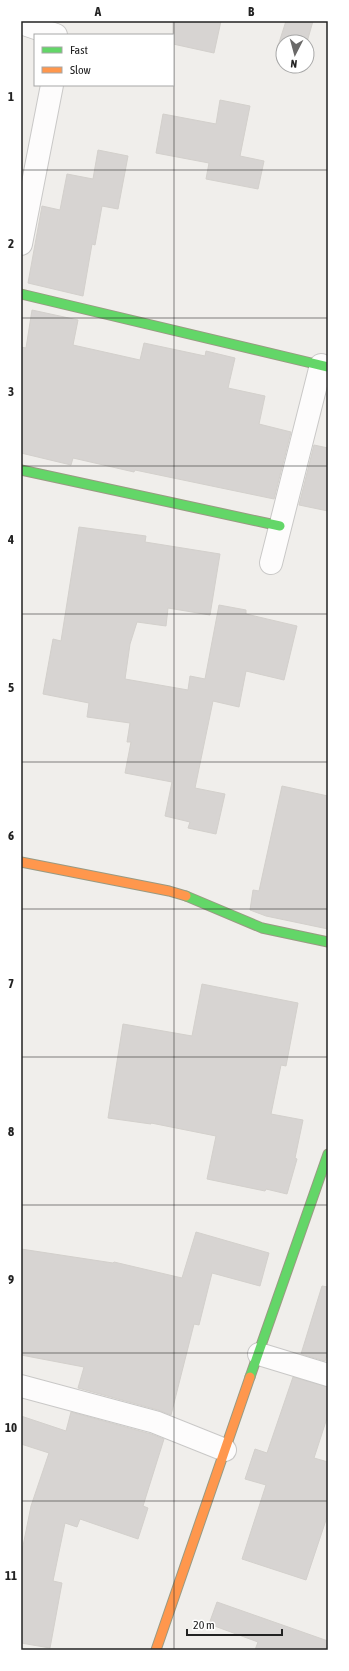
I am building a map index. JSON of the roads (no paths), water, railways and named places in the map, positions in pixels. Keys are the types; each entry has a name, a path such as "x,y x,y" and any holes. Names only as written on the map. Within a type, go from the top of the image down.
{"street":[{"path":"61,34 64,21"},
{"path":"21,23 53,34"},
{"path":"21,244 29,167 52,86"},
{"path":"21,294 324,366 271,563"},
{"path":"21,470 280,526"},
{"path":"21,862 169,891 194,898 262,928 328,942"},
{"path":"156,1650 328,1154"},
{"path":"259,1354 328,1375"},
{"path":"21,1386 155,1422 225,1450"}]}
